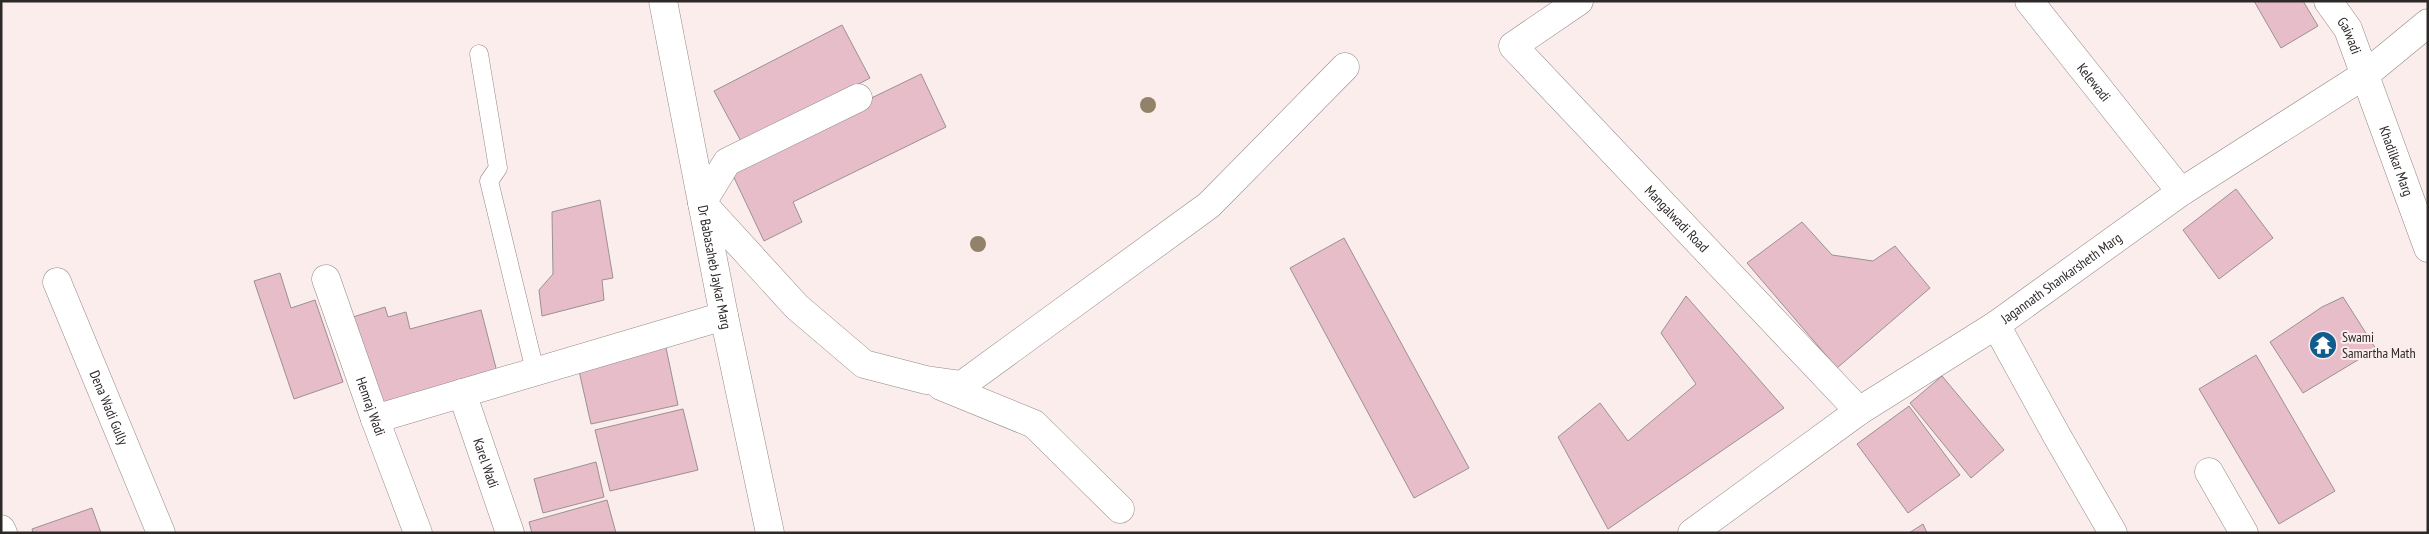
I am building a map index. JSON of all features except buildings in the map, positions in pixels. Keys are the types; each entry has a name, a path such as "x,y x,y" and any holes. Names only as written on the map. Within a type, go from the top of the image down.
{"street":[{"name":"Dr Babasaheb Jaykar Marg","path":"663,1 724,316 770,533"},
{"name":"Mangalwadi Road","path":"1579,1 1513,46 1859,411"},
{"name":"Kelewadi","path":"2029,1 2181,192"},
{"name":"Gaiwadi","path":"2328,1 2348,29 2366,74"},
{"name":"Jagannath Shankarsheth Marg","path":"1692,533 1859,411 1996,325 2181,192 2366,74 2428,23"},
{"path":"858,98 727,162 702,203 797,307 864,364 926,380 962,385 1208,205 1345,67"},
{"name":"Khadilkar Marg","path":"2366,74 2428,248"},
{"name":"Hemraj Wadi","path":"326,279 375,419 418,533"},
{"name":"Dena Wadi Gully","path":"57,282 160,533"},
{"path":"375,419 724,316"},
{"path":"1996,325 2113,533"},
{"path":"926,380 1034,424 1120,509"},
{"name":"Karel Wadi","path":"462,393 510,533"},
{"path":"2209,472 2244,533"},
{"path":"1,529 3,533"}],"lane":[{"path":"479,54 498,168 489,181 535,371"}],"place":[{"name":"Swami Samartha Math","path":"2323,345"}]}
